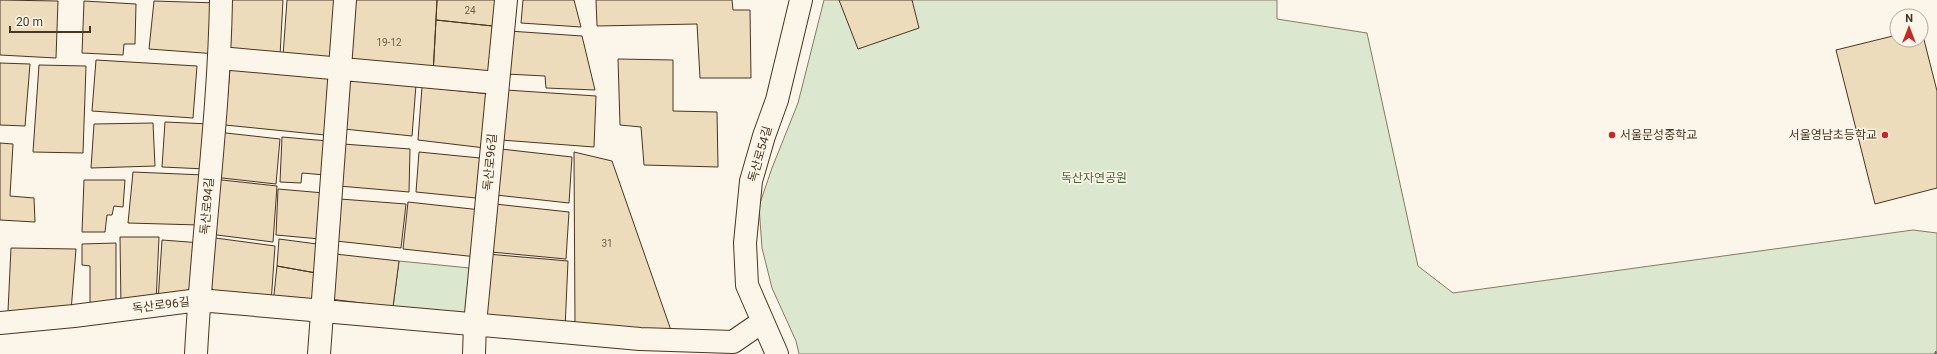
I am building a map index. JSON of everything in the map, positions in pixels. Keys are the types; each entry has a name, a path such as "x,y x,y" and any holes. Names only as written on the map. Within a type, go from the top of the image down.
{"street":[{"name":"독산로94길","path":"196,354 199,300 220,58 221,0"},
{"path":"320,354 344,0"},
{"name":"독산로96길","path":"474,354 475,324 506,0"},
{"name":"독산로54길","path":"777,354 747,285 745,243 751,181 764,136 778,100 801,0"},
{"path":"220,58 498,83"},
{"name":"독산로96길","path":"0,323 74,316 199,300 475,324 639,347 733,342 762,322"}],"path":[{"path":"1935,354 1937,350"}],"green space":[{"name":"독산자연공원","path":"824,0 1277,0 1277,19 1367,33 1418,266 1453,293 1913,230 1937,233 1937,354 799,354 796,341 772,288 762,248 759,206 772,168 798,103"},
{"path":"399,261 480,269 475,324 393,307"}],"building":[{"path":"0,0 58,1 56,58 0,55"},
{"path":"224,0 283,0 280,56 224,50"},
{"path":"287,0 335,0 330,61 283,56"},
{"path":"347,0 437,0 433,75 342,67"},
{"path":"437,0 504,0 502,27 436,20"},
{"path":"523,0 574,0 581,27 521,23"},
{"path":"596,0 732,0 733,10 750,10 751,78 700,78 697,24 597,26"},
{"path":"839,0 912,0 919,28 858,49"},
{"path":"84,1 136,4 135,44 124,44 123,55 82,53"},
{"path":"154,1 218,3 217,54 149,49"},
{"path":"436,20 502,27 497,82 433,75"},
{"path":"509,31 582,36 595,90 546,88 545,76 506,74"},
{"path":"1889,37 1889,48 1926,48 1937,91 1937,188 1875,204 1836,50"},
{"path":"618,59 673,60 673,111 717,112 718,167 644,165 641,127 620,125"},
{"path":"96,60 197,66 193,118 92,111"},
{"path":"0,63 30,64 25,126 0,125"},
{"path":"39,65 86,66 83,153 33,152"},
{"path":"230,69 328,78 325,135 225,125"},
{"path":"349,78 416,85 412,136 344,129"},
{"path":"422,87 490,94 485,148 418,140"},
{"path":"506,90 596,96 594,147 501,140"},
{"path":"165,122 210,124 206,169 162,167"},
{"path":"153,123 155,166 91,168 94,124"},
{"path":"217,132 280,139 276,184 213,177"},
{"path":"282,137 328,141 325,175 302,173 301,183 280,182"},
{"path":"0,143 13,144 10,196 34,198 35,222 0,220"},
{"path":"343,144 410,149 409,192 339,186"},
{"path":"501,149 572,157 569,203 496,195"},
{"path":"419,152 480,158 476,198 416,192"},
{"path":"574,152 612,161 673,336 575,325"},
{"path":"133,172 204,175 199,225 128,223"},
{"path":"213,179 277,186 273,242 209,234"},
{"path":"84,180 125,180 123,207 114,206 112,215 107,215 105,232 82,232"},
{"path":"278,189 324,193 320,239 276,235"},
{"path":"340,199 406,204 401,248 336,241"},
{"path":"408,202 481,210 477,257 403,249"},
{"path":"495,204 569,212 566,259 491,252"},
{"path":"120,237 159,237 156,303 121,308"},
{"path":"208,237 275,246 271,303 220,299 204,278"},
{"path":"279,239 317,244 316,273 277,266"},
{"path":"162,240 202,243 187,297 158,301"},
{"path":"116,243 116,308 90,311 90,266 82,265 82,244"},
{"path":"11,248 76,249 71,311 8,311"},
{"path":"335,254 399,261 393,307 330,299"},
{"path":"487,254 568,261 565,329 496,323 482,308"},
{"path":"277,266 316,273 317,293 302,307 273,304"}],"place":[{"name":"서울문성중학교","path":"1612,135"},
{"name":"서울영남초등학교","path":"1885,135"}]}
